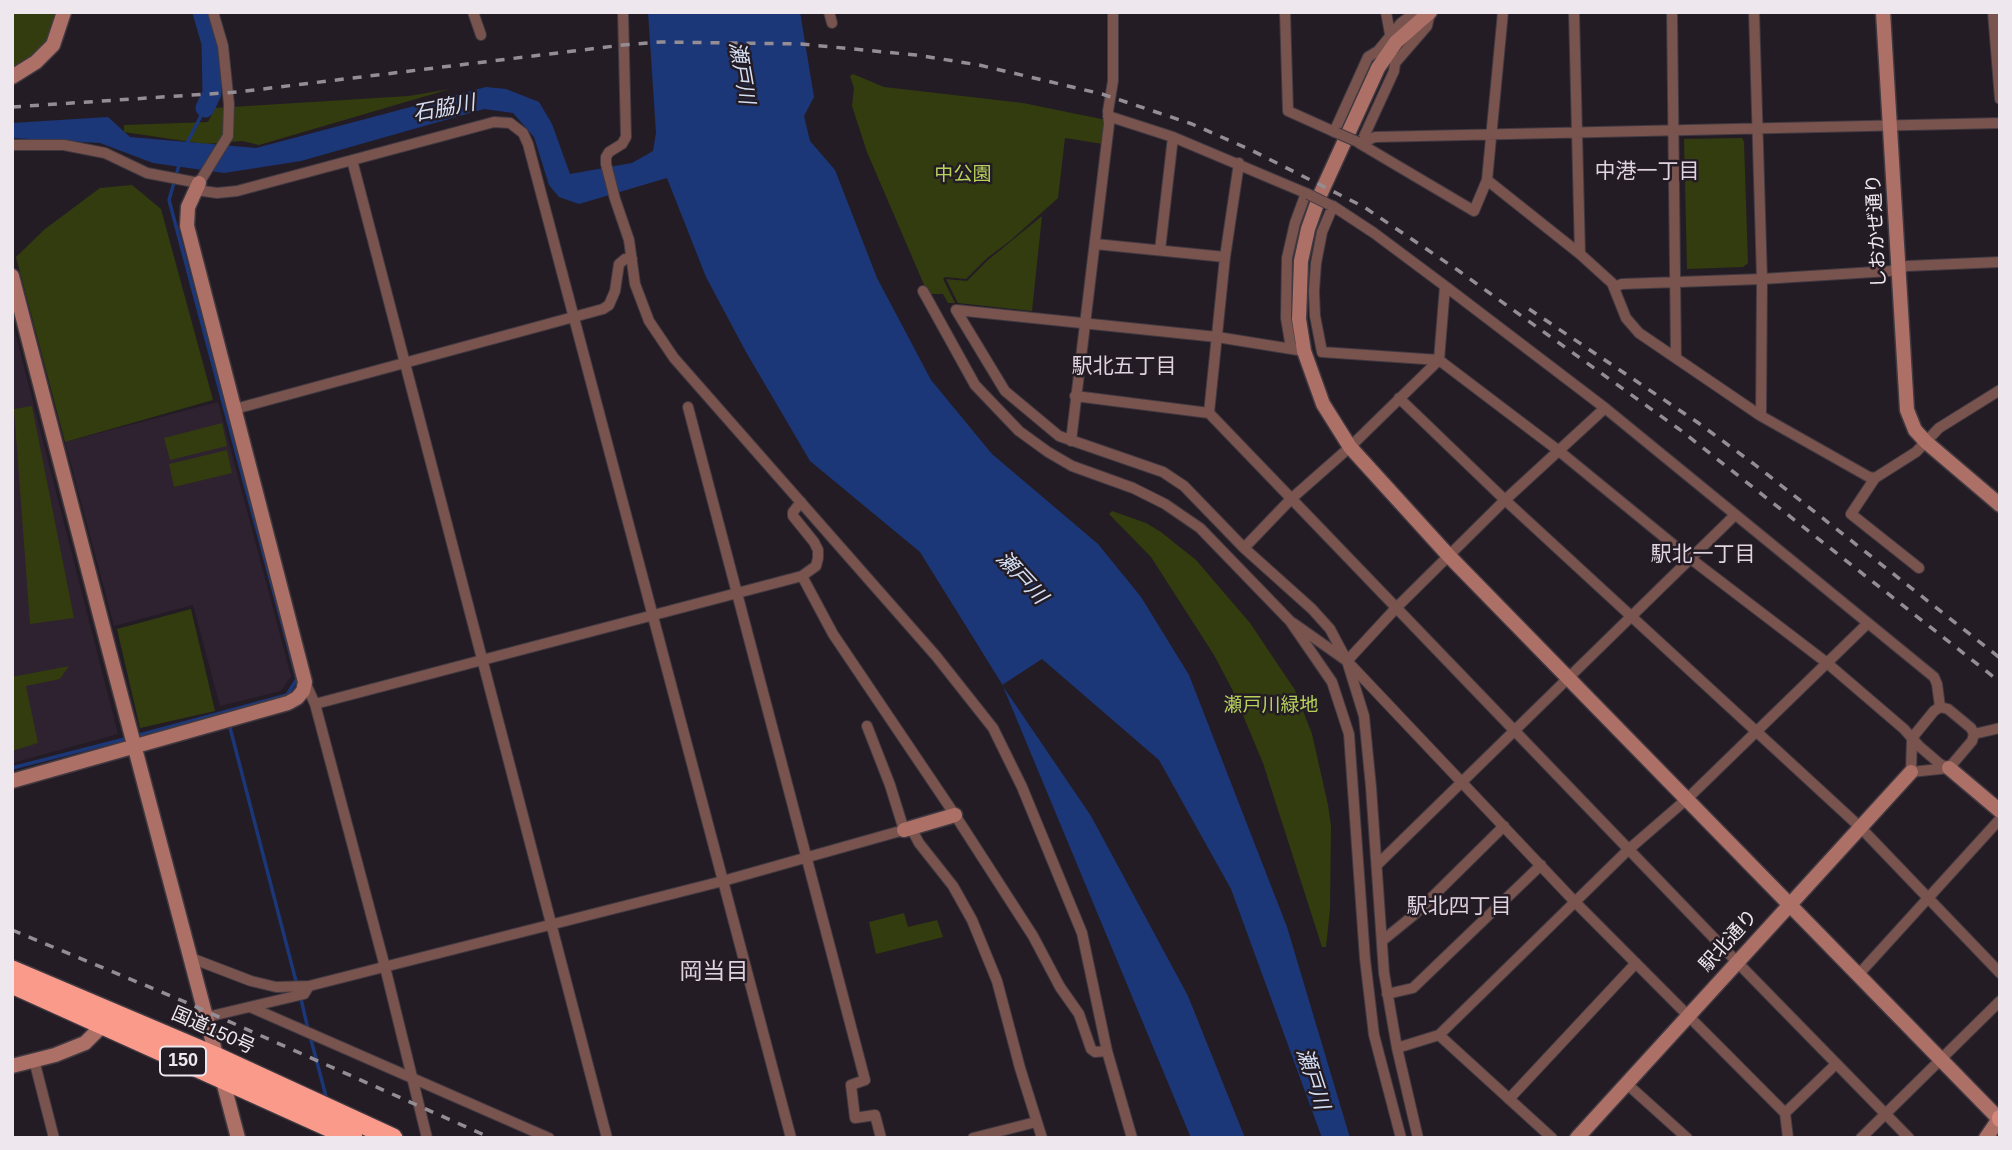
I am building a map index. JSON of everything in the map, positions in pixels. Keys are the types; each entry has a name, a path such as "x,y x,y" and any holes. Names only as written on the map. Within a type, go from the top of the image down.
{"highway":[{"name":"国道150号","path":"12,970 223,1080 353,1138"},
{"name":"国道150号","path":"12,984 217,1057 393,1138"}],"street":[{"path":"12,77 36,62 53,45 64,12"},
{"path":"213,12 223,46 229,104 228,136 197,187 188,207 187,226 305,682 315,704 385,967 427,1138"},
{"path":"473,12 481,35"},
{"path":"623,12 626,137 622,144 609,152 606,164 629,240 640,302 659,338 674,358 964,688 1005,748 1082,933 1107,1051 1132,1138"},
{"path":"1071,440 1115,65 1113,12"},
{"path":"1285,12 1288,111 1359,143 1474,211 1487,180 1503,12"},
{"path":"1386,12 1390,34"},
{"path":"1335,132 1368,57 1378,51 1390,34 1413,14 1430,12"},
{"path":"1359,143 1394,71 1395,63 1427,26 1430,12"},
{"path":"1298,349 1301,261 1308,229 1320,195 1378,68 1396,42 1430,12"},
{"path":"1574,12 1580,254"},
{"path":"1672,12 1676,358"},
{"path":"1754,12 1762,279 1761,416"},
{"name":"しおかぜ通り","path":"1883,12 1906,403 1912,424 1926,442 2000,505"},
{"path":"1993,12 2000,99"},
{"path":"1108,116 1173,137 1239,163 1331,206 1374,233 1605,408 1934,677 1940,706 1912,738 1911,772 1949,768 1972,741 1974,734 1970,728 1948,709 1940,706"},
{"path":"12,145 64,145 105,153 147,173 184,180 217,193 237,191 494,122 510,123 523,133 791,1138"},
{"path":"1359,143 1375,137 2000,123"},
{"path":"1160,250 1173,137"},
{"path":"352,160 607,1138"},
{"path":"1209,413 1225,257 1239,163"},
{"path":"1487,180 1580,254 1614,287 1631,326 1761,416 1875,478"},
{"path":"1307,194 1295,223 1287,258 1286,318 1323,404 1350,447 1449,556 1999,1119 1986,1138"},
{"path":"1331,206 1316,263 1315,317 1322,352 1439,360 1559,451 1691,559 1826,663 1940,764 1949,768 2000,811"},
{"path":"1095,244 1225,257"},
{"path":"235,409 603,309 609,305 615,291 619,264 625,259 632,259"},
{"path":"1614,287 1622,284 1762,279 2000,262"},
{"path":"12,276 238,1138"},
{"path":"1244,548 1291,499 1350,447 1439,360 1445,286"},
{"path":"923,290 975,385 1019,430 1048,453 1072,466 1133,488 1182,515 1215,542 1290,621 1332,682 1349,734 1370,998 1380,1059 1401,1138"},
{"path":"1298,349 1217,337 956,310 1005,391 1052,431 1163,472 1185,486 1244,548 1330,628 1347,661 1364,716 1387,994 1418,1138"},
{"path":"1919,568 1850,514 1875,478 1916,452 1939,428 2000,390"},
{"path":"1075,396 1209,413 1628,850 1909,1138"},
{"path":"1399,398 1505,500 1860,827 2000,973"},
{"path":"688,407 865,1080 851,1085 855,1118 875,1115 881,1138"},
{"path":"1347,661 1396,608 1505,500 1605,408"},
{"path":"315,704 802,576 816,566 818,550 793,516 801,502"},
{"path":"1377,865 1735,515"},
{"path":"802,576 833,634 1033,936 1060,987 1079,1014 1091,1049 1095,1052 1107,1051"},
{"path":"1290,621 1347,661 1575,902 1785,1113 1788,1138"},
{"path":"1397,1048 1439,1035 1628,850 1688,798 1867,624"},
{"path":"12,781 288,703 297,698 305,682"},
{"path":"867,726 908,829 953,886 972,920 997,981 1042,1138"},
{"path":"1974,734 2000,728"},
{"name":"駅北通り","path":"1577,1138 1911,772"},
{"path":"191,958 251,981 276,987 309,986 723,881 955,815"},
{"path":"1859,974 2000,819"},
{"path":"1382,942 1415,914 1504,826"},
{"path":"1387,994 1413,988 1541,865"},
{"path":"1509,1099 1636,963"},
{"path":"207,1017 304,994 309,986"},
{"path":"1861,1138 2000,1001"},
{"path":"250,1007 549,1138"},
{"path":"12,1066 85,1043 110,1019"},
{"path":"1439,1035 1552,1138"},
{"path":"34,1060 54,1138"},
{"path":"1785,1113 1836,1063"},
{"path":"1628,1084 1687,1138"},
{"path":"973,1138 1036,1122"}],"shaded area":[{"path":"12,320 118,734 12,763"},
{"path":"218,402 291,676 281,691 220,706 193,605 114,626 65,442"}],"green space":[{"path":"12,12 59,12 47,42 12,72"},
{"name":"中公園","path":"853,74 884,87 1023,103 1106,120 1103,144 1065,138 1058,198 966,279 945,277 943,279 955,303 948,303 943,294 928,294 867,152 852,106 854,88 850,76"},
{"path":"450,89 259,145 242,141 205,144 124,132 124,125 208,122 215,108 409,96"},
{"path":"1742,138 1748,263 1743,267 1687,269 1684,139"},
{"path":"132,185 161,209 213,400 65,442 16,257 45,229 100,188"},
{"path":"1042,216 1032,311 958,303 946,279 967,281 988,260"},
{"path":"32,406 74,618 30,624 14,409"},
{"path":"222,423 227,446 170,460 164,438"},
{"path":"227,450 232,473 174,487 169,464"},
{"name":"瀬戸川緑地","path":"1112,511 1146,523 1196,560 1250,623 1295,690 1312,734 1331,826 1330,909 1326,947 1322,947 1263,763 1232,689 1214,655 1151,557 1109,514"},
{"path":"191,609 215,711 140,728 117,629"},
{"path":"69,666 60,679 26,686 38,743 12,751 12,677"},
{"path":"904,913 908,927 937,920 943,937 876,954 869,922"}],"water":[{"name":"瀬戸川","path":"648,12 800,12 814,97 804,116 810,141 835,170 877,278 931,380 992,454 1098,544 1141,597 1189,675 1287,927 1350,1138 1322,1138 1231,889 1159,760 1042,659 1002,685 920,552 810,461 706,277 667,178 579,204 559,197 549,185 534,137 513,113 484,109 301,161 224,173 153,163 100,143 12,138 12,123 108,117 130,137 256,148 486,87 506,89 539,102 552,124 570,174 632,163 653,151 656,133"},
{"path":"1003,687 1091,816 1188,996 1245,1138 1191,1138"}],"waterway":[{"name":"石脇川","path":"202,12 211,43 212,93 205,108"},
{"path":"186,145 205,108"},
{"path":"136,736 287,695 297,679 169,200 179,165"},
{"path":"229,724 297,985"},
{"path":"12,768 129,738"},
{"path":"300,995 308,1029"},
{"path":"310,1036 327,1100"}],"railway":[{"path":"12,107 238,92 661,42 801,44 916,55 979,65 1102,94 1192,124 1251,150 1364,207 1459,271 1679,429 2000,682"},
{"path":"1529,309 1697,422 1754,464 2000,658"},
{"path":"12,930 183,1001 491,1138"}],"district":[{"name":"中港一丁目","path":"1647,172"},
{"name":"駅北五丁目","path":"1124,367"},
{"name":"駅北一丁目","path":"1703,555"},
{"name":"駅北四丁目","path":"1459,907"},
{"name":"岡当目","path":"714,973"}]}
